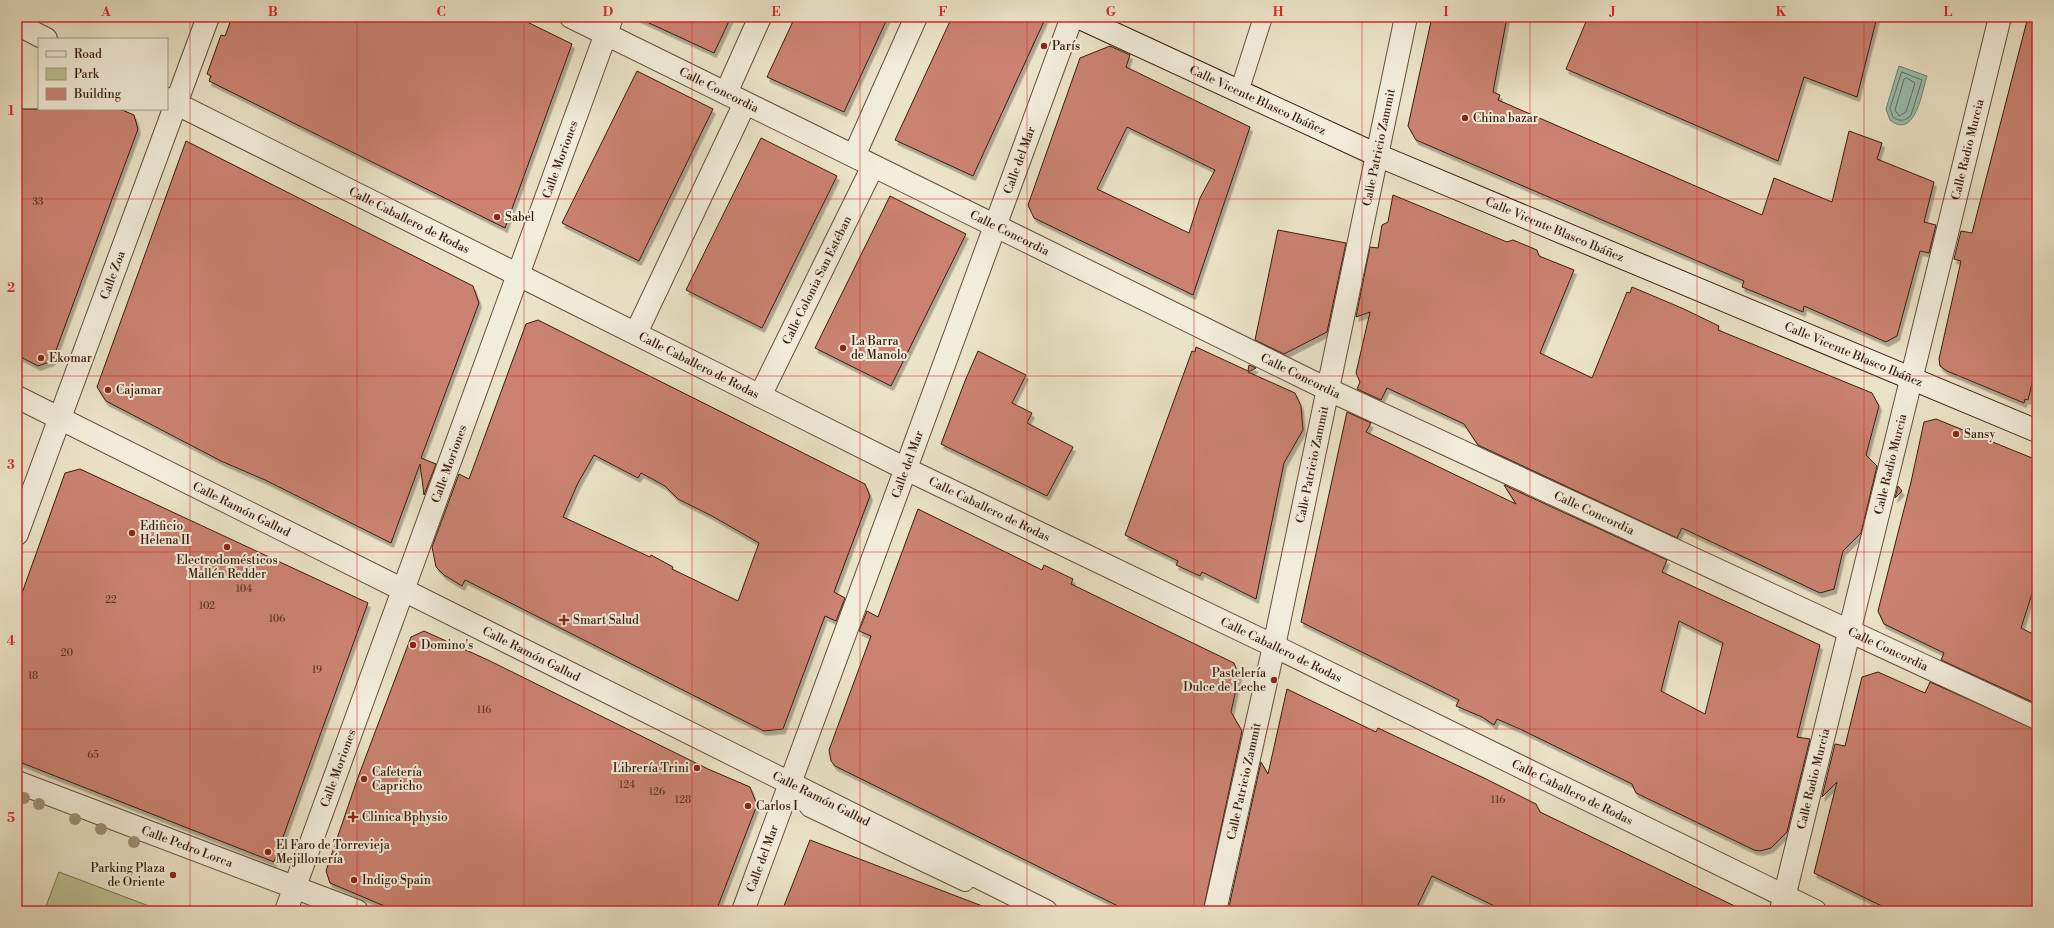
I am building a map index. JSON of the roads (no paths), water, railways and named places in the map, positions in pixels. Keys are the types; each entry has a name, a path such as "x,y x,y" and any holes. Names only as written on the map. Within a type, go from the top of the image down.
{"street":[{"name":"Calle Zoa","path":"17,534 171,102 208,17"},
{"name":"Calle Concordia","path":"571,17 609,25 736,98 1327,389 2037,718"},
{"path":"636,334 736,98 760,17"},
{"path":"854,156 916,17"},
{"name":"Calle del Mar","path":"743,911 1072,17"},
{"name":"Calle Vicente Blasco Ibáñez","path":"1078,17 1378,155 2037,431"},
{"name":"Calle Patricio Zammit","path":"1215,911 1274,646 1406,17"},
{"name":"Calle Radio Murcia","path":"1783,904 1913,379 2000,17"},
{"path":"17,24 44,38"},
{"name":"Calle Moriones","path":"286,911 609,25"},
{"name":"Calle Caballero de Rodas","path":"171,102 906,469 1274,646 1783,904 1815,911"},
{"name":"Calle Colonia San Estéban","path":"760,396 873,166"},
{"name":"Calle Ramón Gallud","path":"17,397 789,784 1046,911"},
{"name":"Calle Pedro Lorca","path":"17,782 357,911"}],"lane":[{"path":"1240,92 1263,17"},
{"path":"789,784 810,808 899,856 985,892 1003,890"}],"water":[{"path":"1899,66 1927,76 1916,112 1906,124 1899,125 1890,120 1886,109"}],"place":[{"name":"París","path":"1044,46"},
{"name":"China bazar","path":"1465,118"},
{"name":"Sabel","path":"497,217"},
{"name":"La Barra de Manolo","path":"843,348"},
{"name":"Ekomar","path":"41,358"},
{"name":"Cajamar","path":"108,390"},
{"name":"Sansy","path":"1956,434"},
{"name":"Edificio Helena II","path":"132,533"},
{"name":"Electrodomésticos Mallén Redder","path":"227,547"},
{"name":"Smart Salud","path":"564,620"},
{"name":"Domino's","path":"413,645"},
{"name":"Pastelería Dulce de Leche","path":"1274,680"},
{"name":"Librería Trini","path":"697,768"},
{"name":"Cafetería Capricho","path":"364,779"},
{"name":"Carlos I","path":"748,806"},
{"name":"Clinica Bphysio","path":"353,817"},
{"name":"El Faro de Torrevieja Mejillonería","path":"268,852"},
{"name":"Parking Plaza de Oriente","path":"173,875"},
{"name":"Indigo Spain","path":"354,880"}]}
